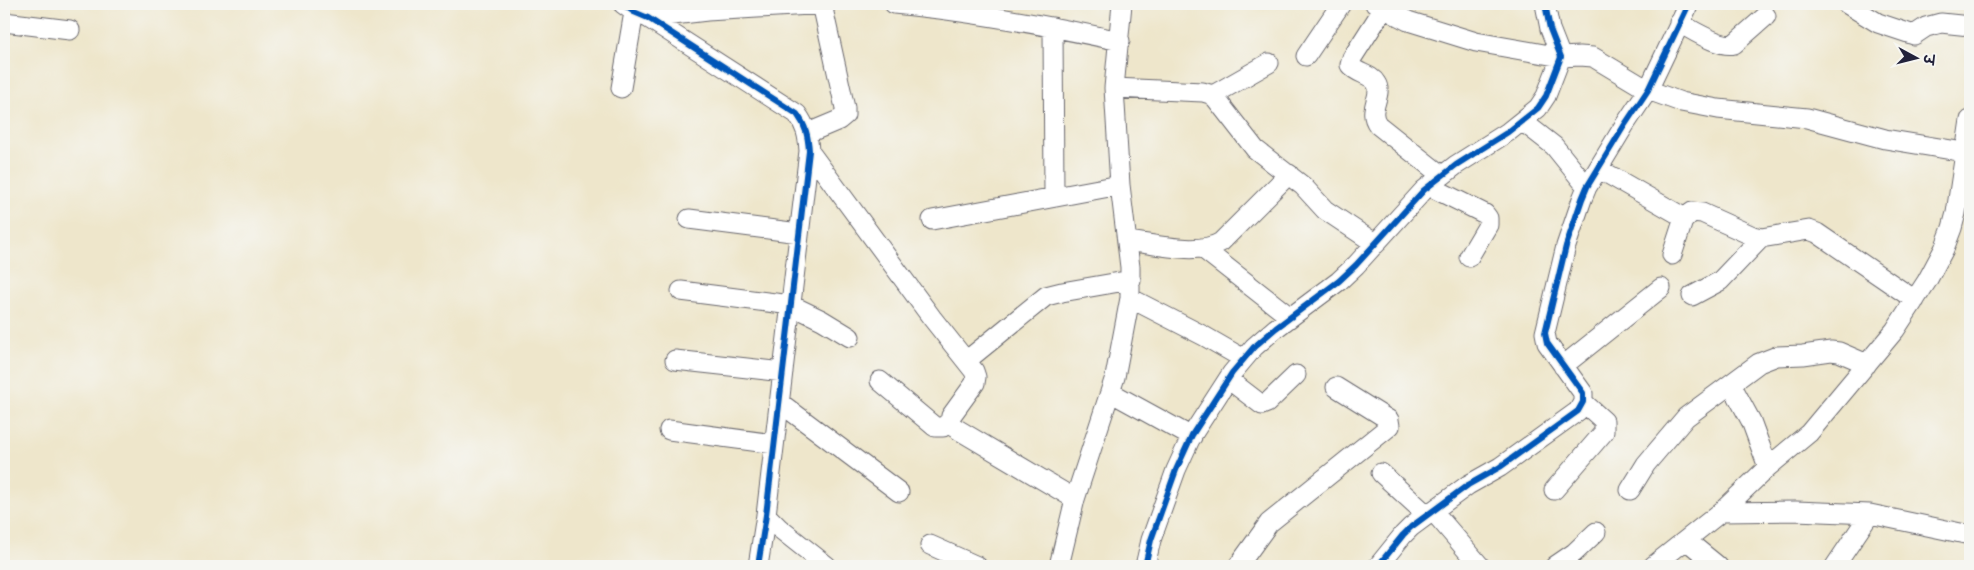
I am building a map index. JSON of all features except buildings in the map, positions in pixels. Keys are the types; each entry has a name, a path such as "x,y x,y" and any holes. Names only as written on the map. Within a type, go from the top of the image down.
{"street":[{"path":"809,142 839,120 844,115 845,108 822,4"},
{"path":"635,11 827,4"},
{"path":"894,4 961,11 1120,41"},
{"path":"1059,566 1075,499 1115,377 1130,289 1127,240 1120,185 1114,88 1120,41 1122,4"},
{"path":"1306,56 1341,4"},
{"path":"1145,566 1151,540 1176,470 1192,437 1228,379 1244,359 1290,317 1339,281 1435,180 1538,108 1546,96 1561,57 1550,30 1545,4"},
{"path":"1378,566 1403,535 1430,513 1468,485 1500,467 1578,411 1583,402 1584,393 1546,343 1546,333 1566,246 1587,187 1648,90 1689,4"},
{"path":"1847,4 1878,23 1914,35 1926,27 1940,23 1970,26"},
{"path":"1469,258 1488,225 1488,218 1485,214 1435,180 1378,125 1374,120 1373,114 1378,89 1377,83 1354,70 1350,65 1380,6 1416,24 1476,42 1561,57 1593,57 1648,90 1682,102 1718,109 1807,118 1885,139 1967,153"},
{"path":"635,11 797,114 804,122 809,142 800,233 766,515 758,566"},
{"path":"621,88 635,11"},
{"path":"1680,23 1719,43 1730,45 1734,44 1766,16"},
{"path":"4,22 70,30"},
{"path":"1053,27 1054,197"},
{"path":"1213,95 1269,63"},
{"path":"1114,88 1202,92 1213,95 1255,148 1289,174 1325,210 1376,244"},
{"path":"1653,566 1721,512 1768,467 1810,433 1895,330 1915,300 1944,249 1952,228 1967,153 1970,120"},
{"path":"1522,121 1554,146 1587,187"},
{"path":"809,142 932,318 974,371 976,377 975,383 951,416 950,421 943,427 935,427 880,381"},
{"path":"1599,169 1685,218"},
{"path":"1127,240 1202,248 1214,247 1289,174"},
{"path":"932,220 1120,185"},
{"path":"1672,255 1685,218 1696,211 1761,238 1810,230 1915,300"},
{"path":"689,219 800,233"},
{"path":"1692,296 1720,281 1761,238"},
{"path":"1202,248 1290,317"},
{"path":"1563,366 1661,288"},
{"path":"966,361 1046,296 1062,292 1130,289 1244,359"},
{"path":"681,291 791,305 827,322 850,337"},
{"path":"1630,490 1646,464 1686,418 1759,363 1777,356 1831,351 1839,352 1867,364"},
{"path":"674,360 783,372"},
{"path":"1228,379 1262,405 1267,403 1296,375"},
{"path":"1731,384 1751,422 1768,467"},
{"path":"1238,566 1269,523 1390,426 1389,420 1336,387"},
{"path":"1110,392 1192,437"},
{"path":"779,402 899,492"},
{"path":"1554,490 1604,432 1604,421 1583,402"},
{"path":"950,421 952,426 1075,499"},
{"path":"669,430 774,444"},
{"path":"1381,474 1430,513 1480,566"},
{"path":"1721,512 1796,511 1870,514 1970,535"},
{"path":"1835,566 1870,514"},
{"path":"766,515 779,528 827,566"},
{"path":"1555,566 1574,553 1596,532"},
{"path":"1686,540 1718,566"},
{"path":"930,544 977,566"}],"cycle path":[{"path":"623,4 634,12 648,18 797,114 803,123 807,136 809,151 766,515 758,566"},
{"path":"1145,566 1151,540 1176,470 1192,435 1232,373 1254,347 1276,328 1339,281 1356,265 1424,190 1456,165 1508,132 1538,108 1546,96 1561,57 1550,29 1545,4"},
{"path":"1378,566 1411,527 1468,485 1500,467 1578,411 1583,402 1583,393 1547,343 1545,333 1566,246 1587,187 1648,90 1689,4"}]}
